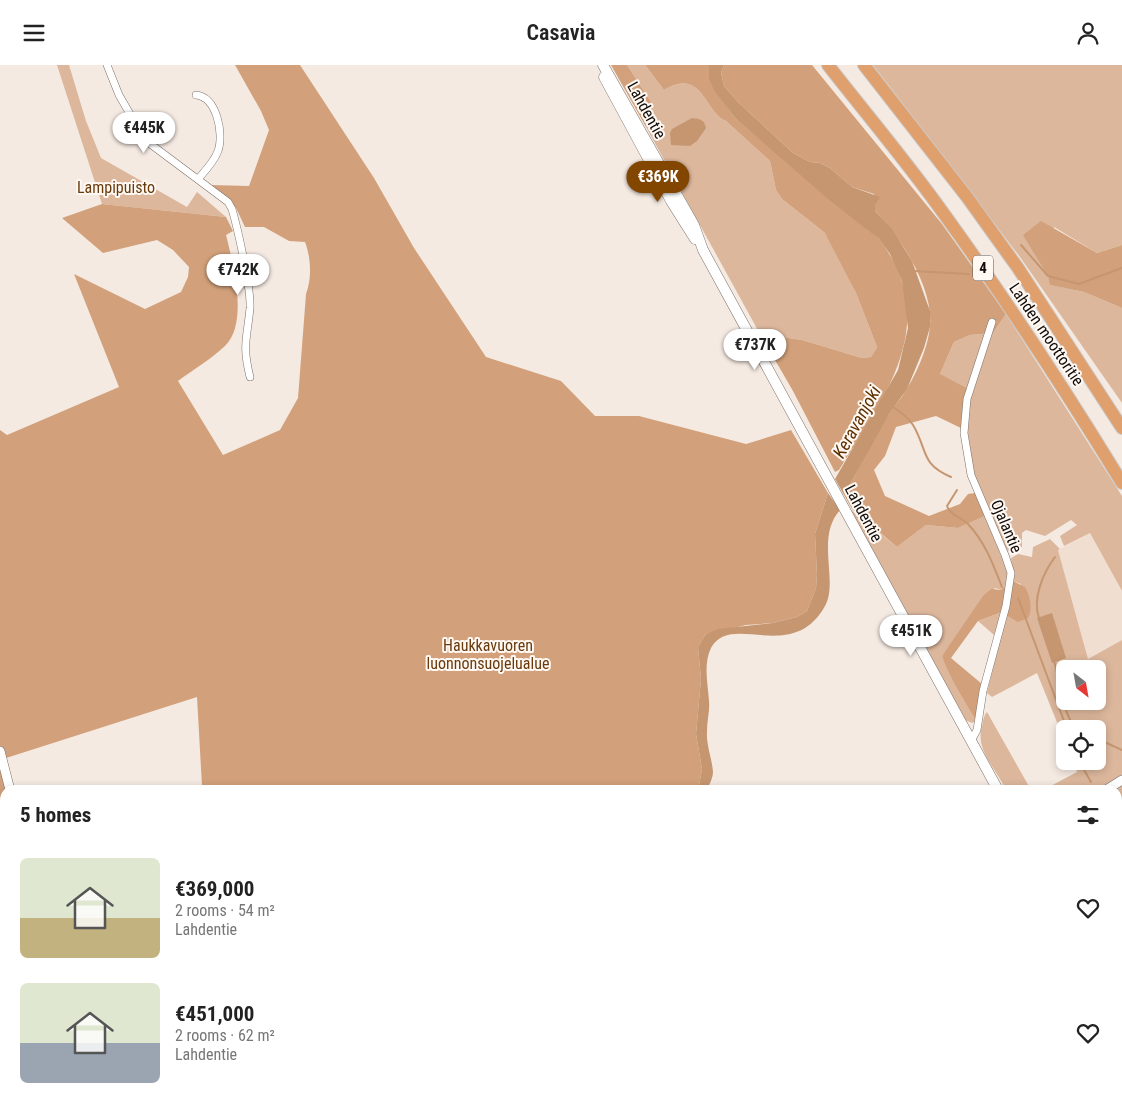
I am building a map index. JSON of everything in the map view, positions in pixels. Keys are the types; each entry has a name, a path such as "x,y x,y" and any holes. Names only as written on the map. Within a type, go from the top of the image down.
{"highway":[{"name":"Lahden moottoritie","path":"828,65 943,213 996,287 1070,398 1122,483"},
{"name":"Lahden moottoritie","path":"864,65 967,197 1018,268 1122,428"}],"main road":[{"name":"Lahdentie","path":"599,65 694,225 703,250 995,785"},
{"name":"Lahdentie","path":"604,65 641,138"}],"street":[{"path":"107,65 119,95 145,139 228,202 235,218 249,297 250,307 244,347 250,377"},
{"path":"196,95 207,99 214,109 220,139 217,154 198,179"},
{"name":"Ojalantie","path":"972,741 977,730 983,691 1006,606 1011,573 971,475 964,433 968,399 992,322"},
{"path":"0,751 3,774"}],"shaded area":[{"path":"709,65 724,65 721,73 724,86 738,102 793,153 810,162 820,163 830,168 852,187 880,197 875,205 875,211 892,229 912,261 930,311 930,327 924,348 907,389 889,414 844,495 835,479 898,370 908,328 902,281 890,254 879,239 828,199 736,119 715,92 709,78"},
{"path":"692,118 702,120 706,128 697,141 690,146 671,145 670,133 672,129"},
{"path":"828,493 840,510 833,521 829,533 829,596 825,606 811,623 796,632 780,635 733,634 720,638 711,648 707,661 709,705 707,736 713,774 709,785 699,785 702,769 696,734 701,679 698,647 705,635 718,629 773,623 797,617 807,611 816,588 815,534"},
{"path":"1090,533 1122,591 1122,640 1088,659 1058,550"},
{"path":"1052,613 1066,658 1052,663 1037,618"}],"green space":[{"name":"Lampipuisto","path":"57,65 69,65 86,121 101,158 187,207 197,192 226,217 102,204"},
{"name":"Haukkavuoren luonnonsuojelualue","path":"235,65 300,65 374,178 414,248 486,357 561,381 595,416 639,416 746,444 791,430 828,493 815,534 816,588 807,611 797,617 773,623 746,625 705,635 698,647 701,679 696,734 702,769 699,785 202,785 197,697 3,759 9,785 0,785 0,430 7,435 119,387 74,274 145,309 181,292 188,277 189,267 173,250 157,240 103,253 62,218 102,204 226,217 233,231 226,235 237,292 238,308 236,323 232,336 225,346 178,381 223,455 280,430 298,398 306,294 310,275 309,255 305,242 289,241 264,227 245,227 236,208 210,185 249,186 269,130 261,111"},
{"path":"611,65 627,65 653,105 646,127"},
{"path":"627,65 645,65 664,90 677,84 687,84 695,88 719,116 770,161 776,190 782,199 825,233 831,242 856,293 877,347 871,357 862,358 802,340 760,334 646,127 653,105"},
{"path":"645,65 709,65 715,91 736,119 879,239 898,270 906,300 907,329 900,358 889,386 874,414 839,470 835,472 793,391 760,334 802,340 862,358 871,357 877,347 856,293 825,233 782,199 776,190 770,161 719,116 695,88 687,84 677,84 664,90"},
{"path":"724,65 812,65 942,224 1006,314 993,333 970,335 954,342 940,374 970,390 963,429 936,416 896,427 885,456 874,470 885,496 929,516 960,504 968,494 975,493 985,516 958,528 926,525 897,547 852,509 844,495 882,425 910,383 925,350 930,325 930,310 926,295 921,279 905,249 875,211 874,194 852,187 830,168 820,163 810,162 793,153 738,102 724,86 721,73"},
{"path":"873,65 1122,65 1122,245 1097,253 1054,227 1048,276 1051,285 1084,292 1122,308 1122,403 1020,257"},
{"path":"1041,221 1097,253 1122,245 1122,308 1084,292 1050,285 1048,276 1023,235"},
{"path":"1006,314 1122,496 1122,591 1090,533 1064,546 1060,536 1077,525 1071,520 1045,536 1026,530 1022,533 1022,547 1010,552 1005,549 975,476 971,461 968,432 940,374 954,342 970,335 993,333"},
{"path":"850,509 897,547 926,525 958,528 985,516 1008,573 1006,586 1001,590 995,588 942,656 976,721 972,723 965,720"},
{"path":"1050,539 1060,549 1058,550 1088,659 1122,640 1122,777 1108,785 1052,785 1077,772 1076,770 1106,770 1106,720 1056,720 1037,673 992,697 987,693 1006,615 1021,584 1013,581 1011,558 1018,554 1032,557 1033,547"},
{"path":"1013,581 1025,587 1030,603 1028,618 1018,622 1006,615"},
{"path":"1006,586 1002,612 978,621 951,658 982,684 976,721 953,681 942,656 983,596 991,589 1001,590"},
{"path":"1002,612 994,635 978,621"},
{"path":"987,712 1028,785 1004,785 981,743"}],"waterway":[{"path":"1021,245 1048,276 1079,284 1122,268"},
{"path":"914,271 969,274"},
{"path":"893,407 913,425 929,461 934,467 951,477"},
{"path":"957,490 947,506 951,512 968,524 979,538 1002,587"},
{"path":"1039,618 1037,603 1040,586 1046,571 1055,557"},
{"path":"1018,598 1064,720"},
{"path":"1054,661 1064,705 1070,720"},
{"path":"1106,743 1122,750"},
{"path":"1084,770 1091,782"}],"water label":[{"name":"Keravanjoki","path":"857,422"}]}
